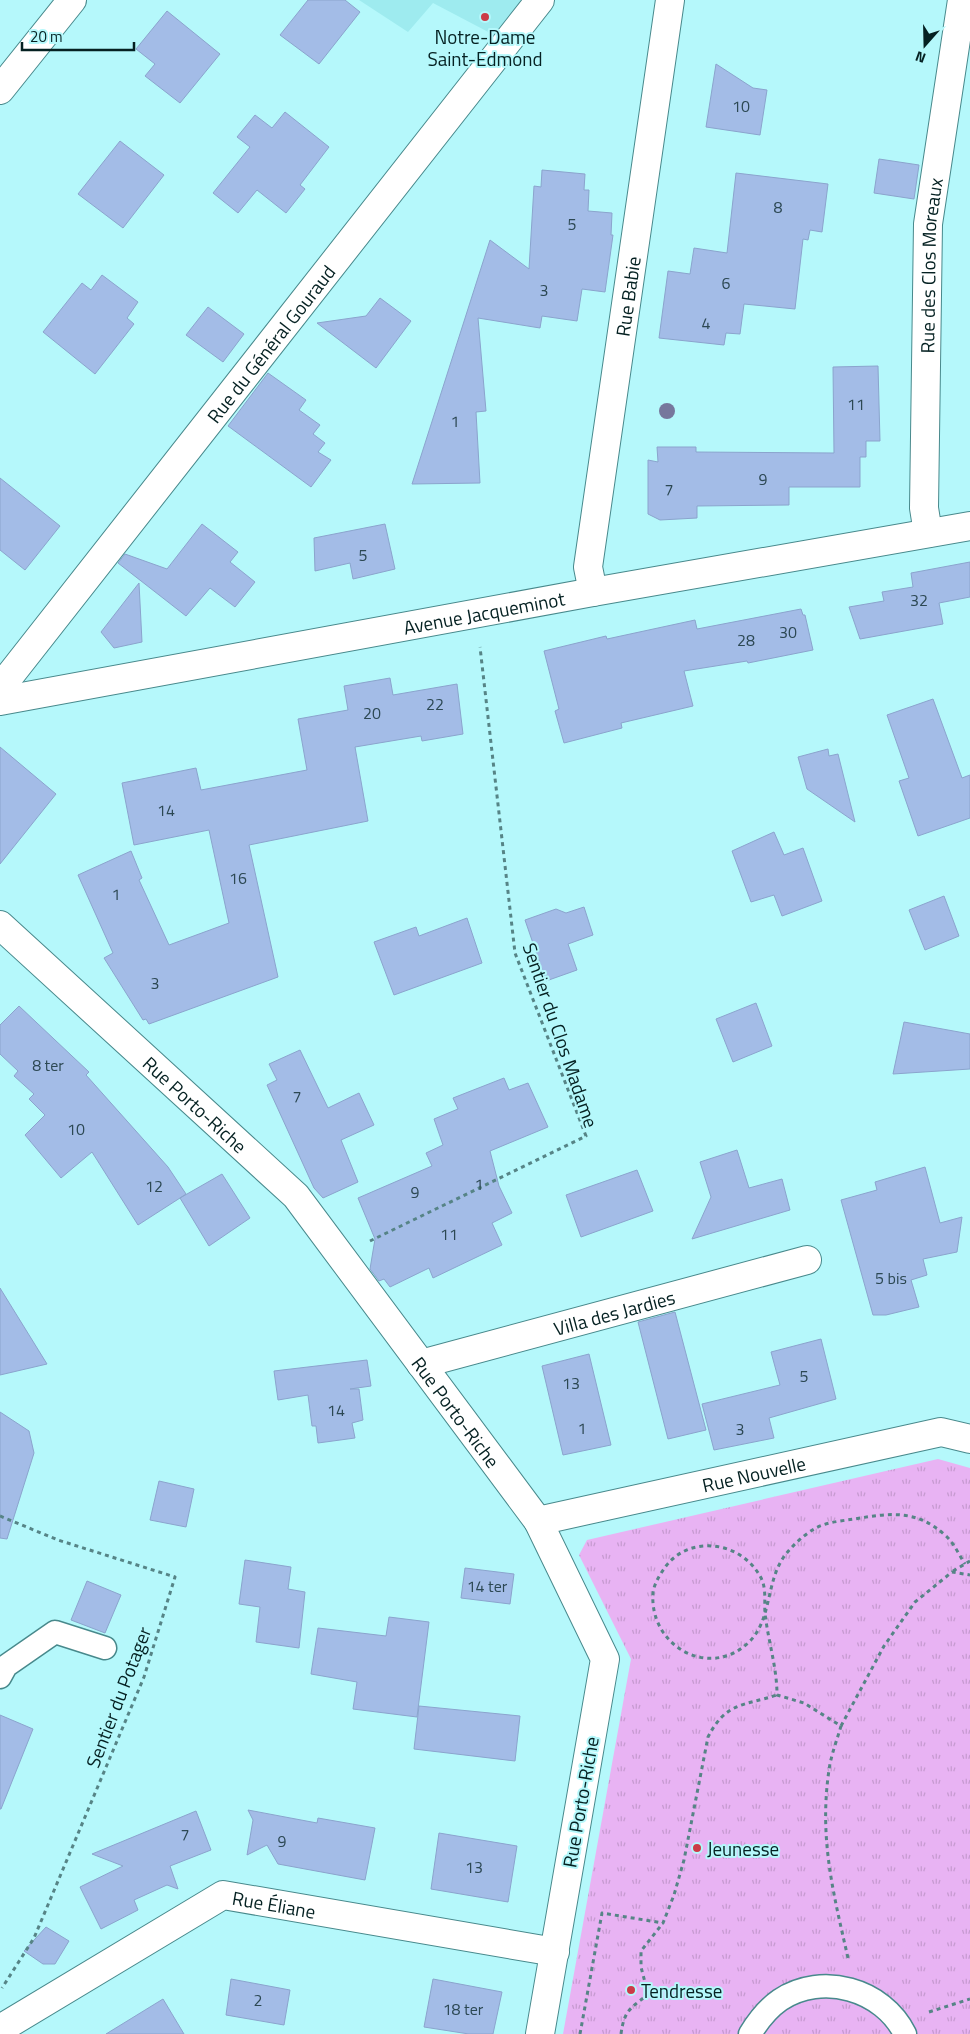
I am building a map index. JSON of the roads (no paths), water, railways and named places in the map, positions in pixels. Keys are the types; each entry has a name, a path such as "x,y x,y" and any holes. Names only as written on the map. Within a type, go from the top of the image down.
{"street":[{"path":"0,90 72,0"},
{"name":"Rue du Général Gouraud","path":"0,688 540,0"},
{"name":"Rue Babie","path":"593,592 588,566 670,0"},
{"name":"Rue des Clos Moreaux","path":"928,533 924,508 928,224 962,0"},
{"name":"Avenue Jacqueminot","path":"0,701 593,592 970,526"},
{"name":"Rue Porto-Riche","path":"0,925 296,1196 538,1521 605,1659 540,2034"},
{"name":"Villa des Jardies","path":"421,1364 807,1260"},
{"name":"Rue Nouvelle","path":"538,1521 941,1432 970,1439"},
{"name":"Rue Éliane","path":"0,2030 223,1895 555,1952"}],"lane":[{"path":"0,1677 6,1666 55,1632 105,1648"},
{"path":"750,2034 761,2016 781,2000 804,1989 830,1986 855,1990 872,1998 888,2010 903,2029"}],"place":[{"name":"Notre-Dame Saint-Edmond","path":"485,17"},
{"name":"Jeunesse","path":"697,1848"},
{"name":"Tendresse","path":"631,1990"}]}
